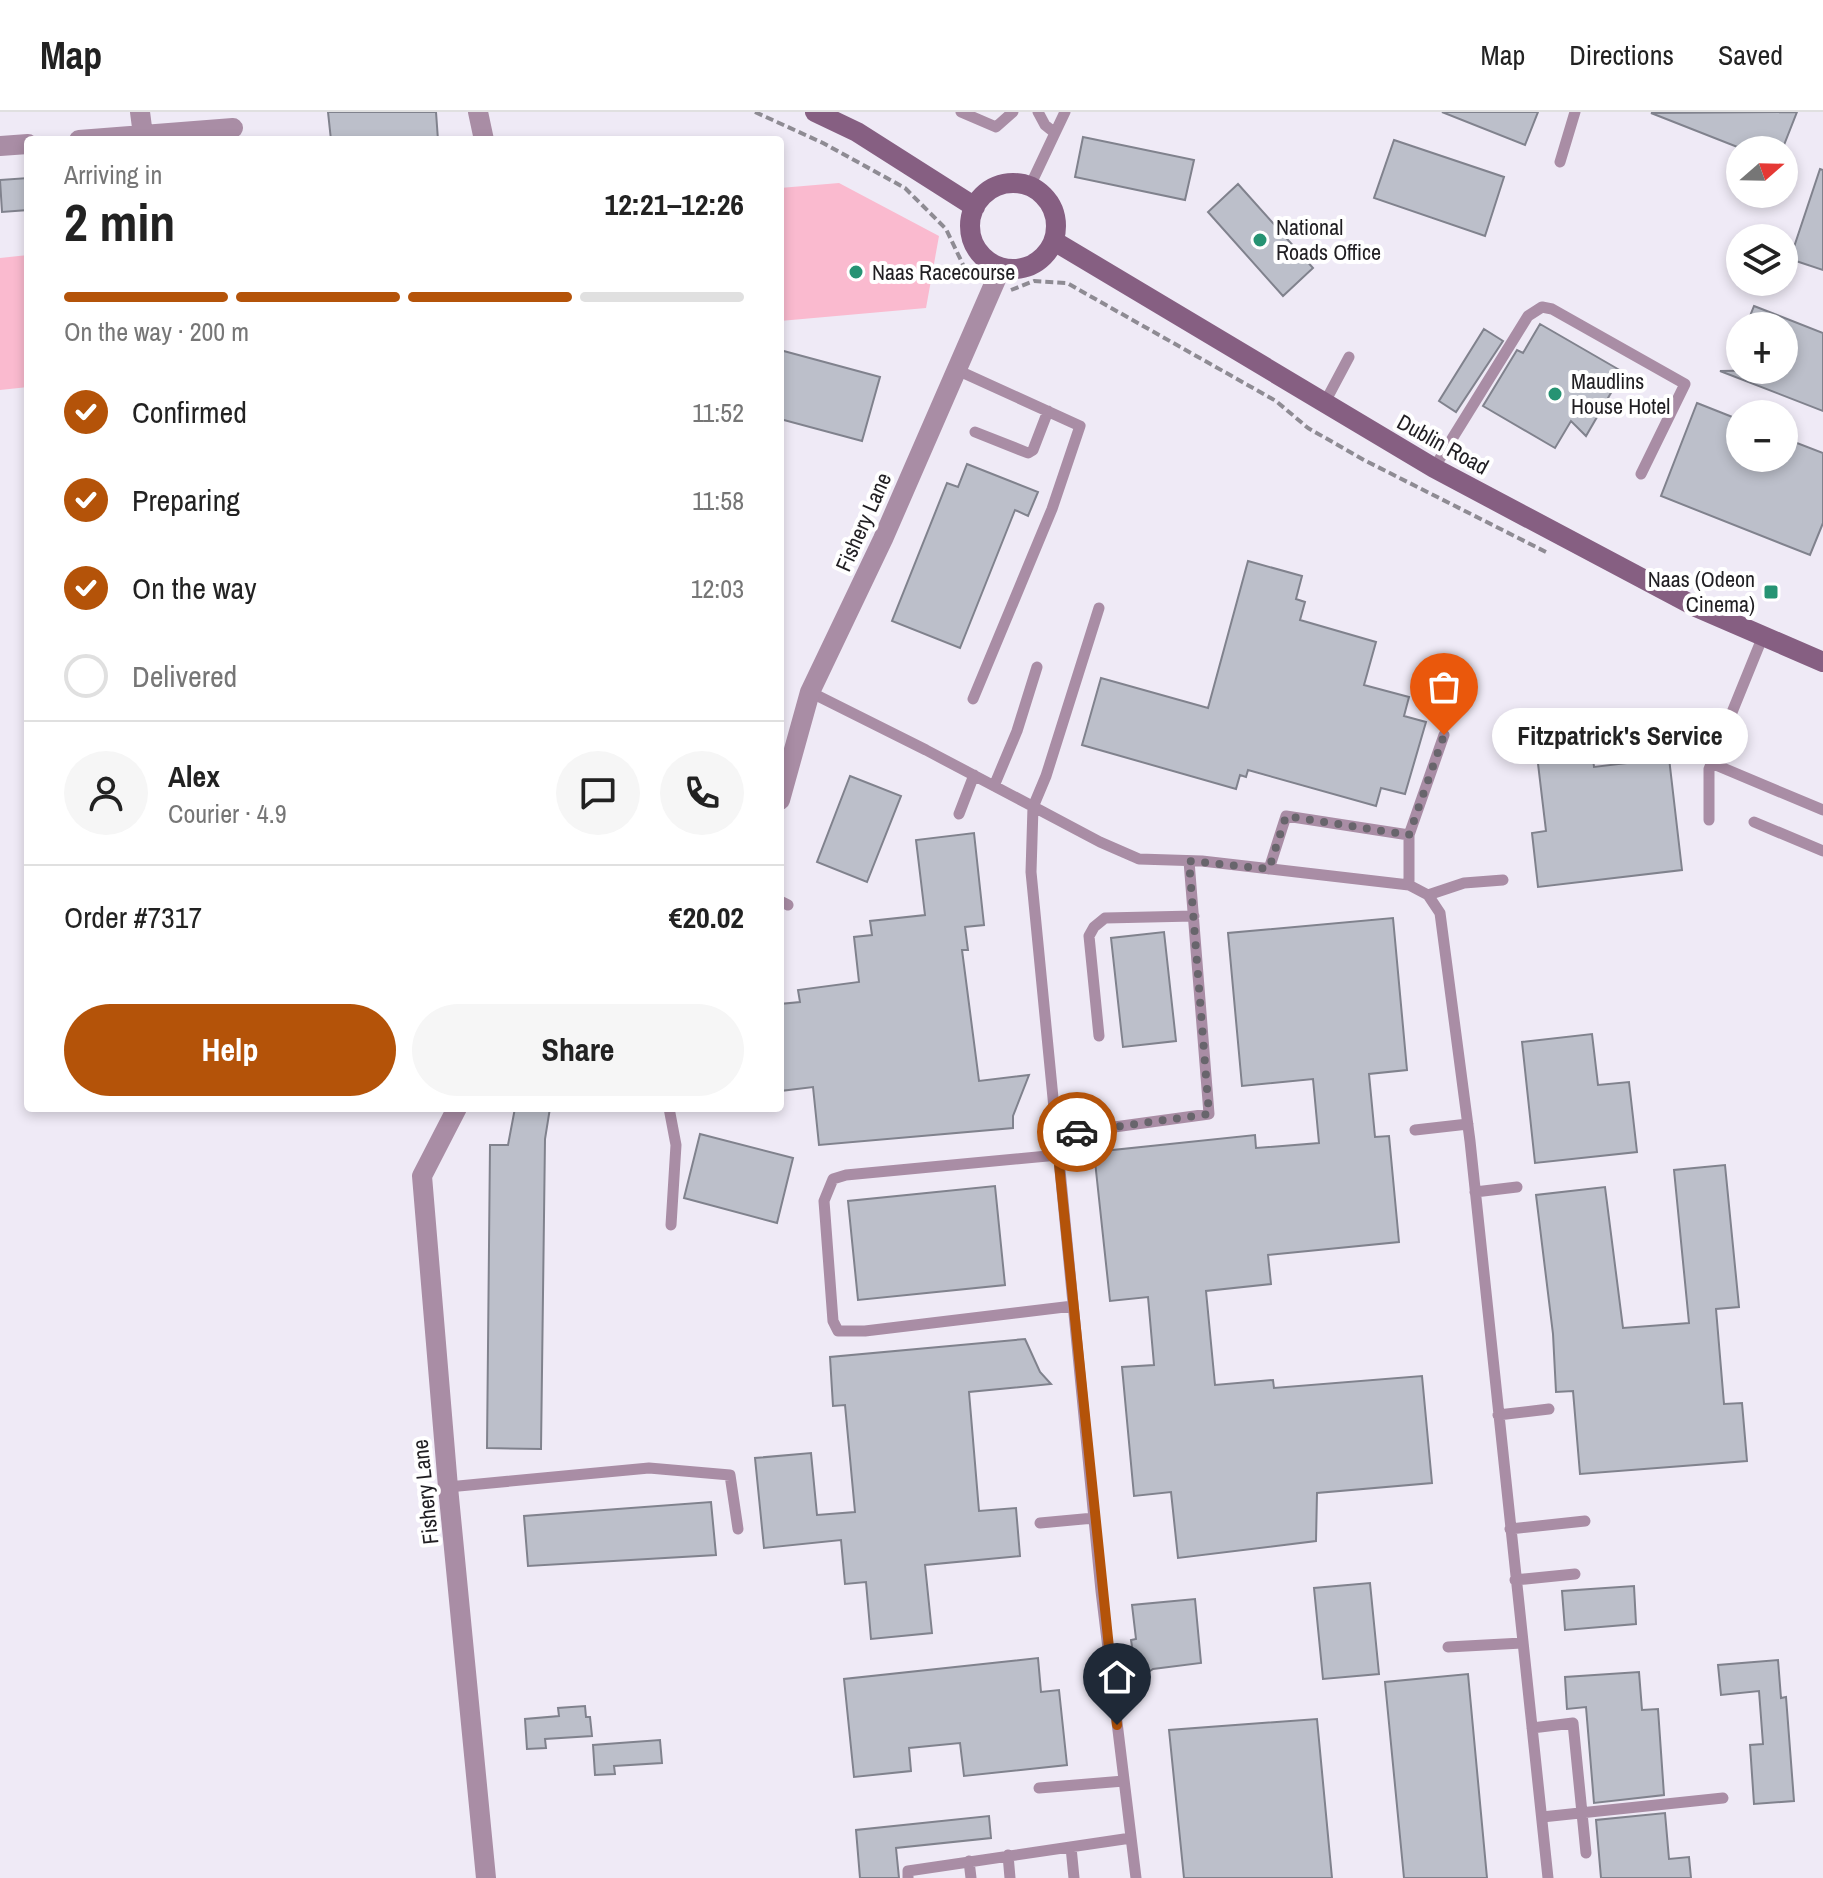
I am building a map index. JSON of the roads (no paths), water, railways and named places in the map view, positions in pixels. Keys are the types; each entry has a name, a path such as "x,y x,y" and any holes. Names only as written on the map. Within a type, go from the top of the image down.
{"main road":[{"path":"815,112 857,132 975,207"},
{"path":"1015,183 1030,186 1049,201 1054,212 1057,224 1054,241 1045,256 1034,264 997,277 976,249 970,228 975,207 982,196 996,186 1015,183"},
{"name":"Dublin Road","path":"1054,241 1434,468 1696,607 1823,662"}],"street":[{"path":"140,112 143,135"},
{"path":"478,112 483,136"},
{"path":"130,136 233,127"},
{"path":"0,146 24,144"},
{"name":"Fishery Lane","path":"784,786 810,692 883,539 997,277"},
{"name":"Fishery Lane","path":"455,1112 422,1176 486,1878"}],"lane":[{"path":"961,112 996,127 1013,112"},
{"path":"1038,112 1045,125 1055,133"},
{"path":"1030,186 1065,112"},
{"path":"1560,162 1575,112"},
{"path":"1434,468 1528,316 1542,307 1552,309 1685,384 1641,474"},
{"path":"1324,404 1349,357"},
{"path":"957,370 1080,426 1052,509 973,699"},
{"path":"975,432 1028,453 1033,450 1048,411"},
{"path":"1099,608 1046,776 1033,807 1031,872 1094,1518 1136,1878"},
{"path":"1709,820 1711,763 1763,636"},
{"path":"994,786 1017,731 1037,667"},
{"path":"810,692 1100,842 1139,859 1189,861 1409,885 1428,895 1440,913 1468,1124 1548,1878"},
{"path":"1409,885 1409,835 1444,735"},
{"path":"1711,763 1823,810"},
{"path":"959,814 974,775"},
{"path":"1269,869 1286,816 1409,835"},
{"path":"1754,822 1823,851"},
{"path":"1056,1135 1209,1114 1189,861"},
{"path":"1428,895 1464,883 1503,880"},
{"path":"1099,1036 1089,936 1094,927 1105,918 1194,916"},
{"path":"670,1112 676,1145 671,1225"},
{"path":"1415,1130 1468,1124"},
{"path":"1058,1155 846,1175 833,1179 824,1201 833,1321 838,1331 865,1331 1073,1306"},
{"path":"1475,1192 1517,1187"},
{"path":"1498,1415 1549,1409"},
{"path":"448,1487 649,1468 730,1475 738,1529"},
{"path":"1040,1523 1094,1518"},
{"path":"1510,1529 1585,1521"},
{"path":"1515,1580 1575,1574"},
{"path":"1448,1647 1522,1643"},
{"path":"1532,1728 1573,1723 1586,1853"},
{"path":"1039,1788 1124,1781"},
{"path":"1542,1817 1723,1798"},
{"path":"908,1878 908,1871 1131,1838"},
{"path":"1071,1847 1074,1878"},
{"path":"1008,1855 1010,1878"},
{"path":"969,1861 971,1878"}],"place":[{"name":"National Roads Office","path":"1260,240"},
{"name":"Naas Racecourse","path":"856,272"},
{"name":"Maudlins House Hotel","path":"1555,394"},
{"name":"Naas (Odeon Cinema)","path":"1771,592"},
{"name":"Fitzpatrick's Service","path":"1444,735"}]}
